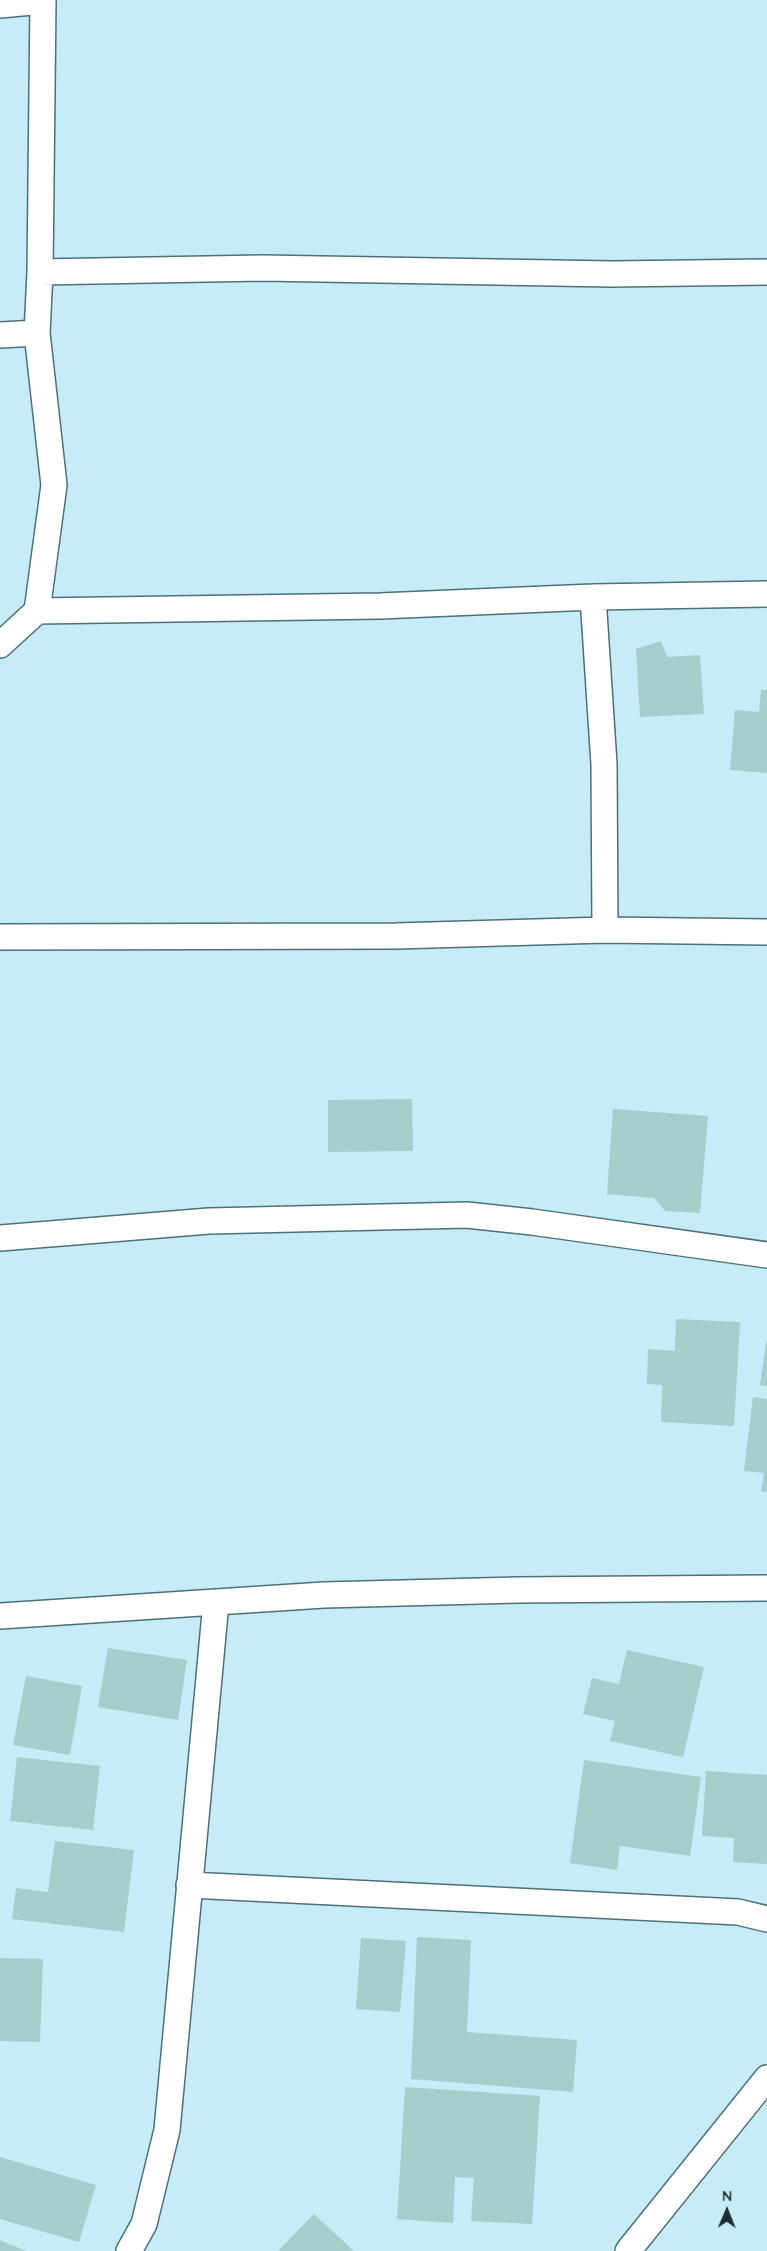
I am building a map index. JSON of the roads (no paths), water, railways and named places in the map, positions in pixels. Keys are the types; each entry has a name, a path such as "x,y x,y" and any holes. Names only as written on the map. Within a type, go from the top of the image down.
{"street":[{"path":"0,5 43,1 40,272 37,333 54,485 38,611 0,645"},
{"path":"40,272 262,268 612,274 767,272"},
{"path":"0,335 37,333"},
{"path":"38,611 380,606 767,594"},
{"path":"593,598 604,764 605,930"},
{"path":"0,937 396,936 605,930 767,932"},
{"path":"0,1238 209,1221 467,1215 532,1222 767,1255"},
{"path":"0,1616 324,1596 518,1590 767,1588"},
{"path":"129,2251 144,2224 167,2130 216,1602"},
{"path":"189,1885 738,1912 767,1919"},
{"path":"628,2251 767,2078"}]}
